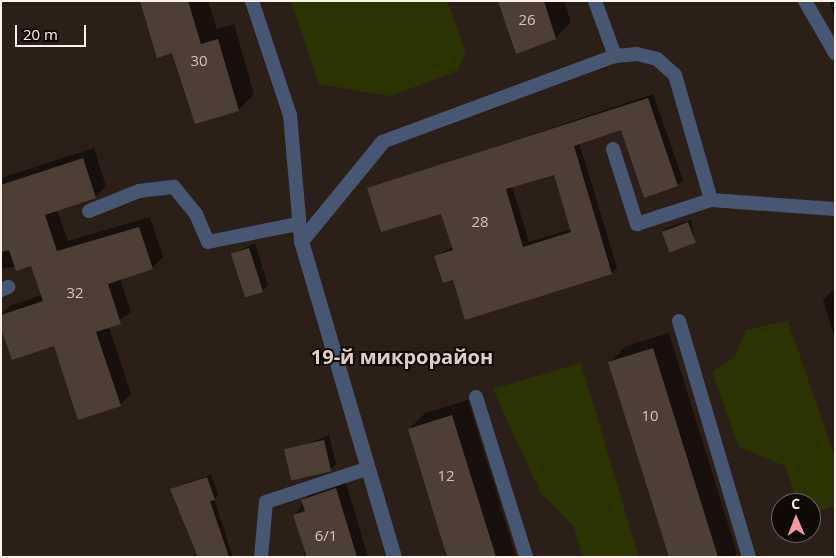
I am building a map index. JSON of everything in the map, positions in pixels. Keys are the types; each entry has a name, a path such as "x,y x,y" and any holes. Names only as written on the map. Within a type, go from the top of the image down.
{"street":[{"path":"382,142 301,241 366,469 394,557"}],"lane":[{"path":"252,1 290,115 298,224 301,241"},
{"path":"595,1 615,56"},
{"path":"805,1 835,53"},
{"path":"382,142 615,56 637,54 657,59 675,75 711,200"},
{"path":"613,149 637,224 711,200 835,209"},
{"path":"89,211 139,191 174,187 196,214 208,242 298,224"},
{"path":"679,321 749,557"},
{"path":"476,397 526,557"},
{"path":"262,557 266,502 366,469"}],"green space":[{"path":"291,1 447,1 466,51 458,71 390,96 319,84"},
{"path":"788,321 835,458 835,506 821,510 821,493 794,493 785,466 739,447 712,372 735,357 746,330"},
{"path":"581,363 639,557 582,557 574,527 540,492 493,389"}],"building":[{"path":"140,1 188,1 201,44 218,39 239,111 195,124 172,53 157,58"},
{"path":"498,1 544,1 556,39 516,54"},
{"path":"648,98 678,186 644,198 621,130 574,146 612,274 465,320 453,280 443,283 434,256 453,250 441,214 381,232 367,188","holes":["554,175 571,232 523,247 506,189"]},
{"path":"83,158 96,198 45,215 57,251 139,227 153,269 108,284 121,324 96,332 121,406 78,420 54,346 12,360 1,329 1,315 43,301 31,266 16,271 9,250 1,252 1,185"},
{"path":"688,222 696,243 670,253 662,232"},
{"path":"249,248 263,292 245,298 231,254"},
{"path":"653,348 718,557 669,557 608,362"},
{"path":"452,415 496,557 447,557 408,429"},
{"path":"324,440 331,471 291,480 284,449"},
{"path":"207,477 215,500 210,501 229,557 198,557 170,489"},
{"path":"336,488 357,557 307,557 293,515 305,511 301,500"}],"district":[{"name":"19-й микрорайон","path":"402,356"}]}
